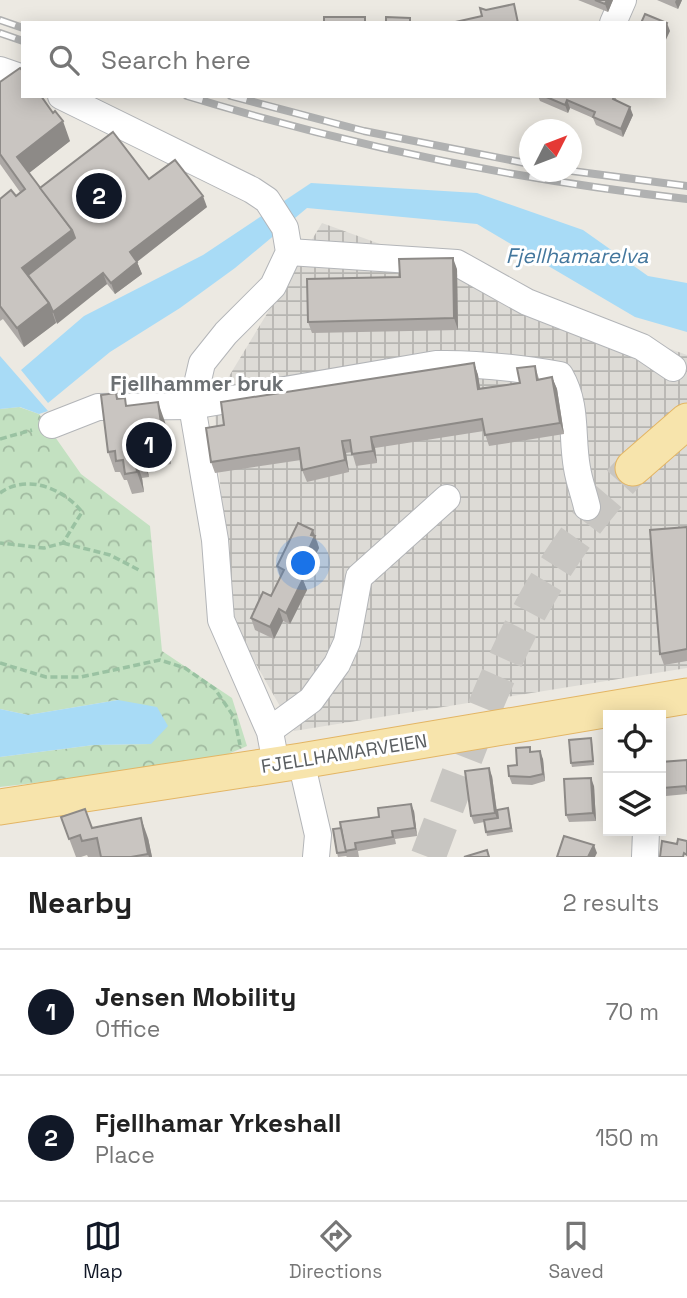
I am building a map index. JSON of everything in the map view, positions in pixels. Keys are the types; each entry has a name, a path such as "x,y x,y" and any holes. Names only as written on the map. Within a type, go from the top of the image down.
{"main road":[{"path":"634,468 687,421"},
{"name":"FJELLHAMARVEIEN","path":"0,807 687,696"}],"street":[{"path":"614,21 623,0"},
{"path":"0,70 21,77"},
{"path":"65,98 267,200 287,240 273,286 226,333 202,363 192,406 215,540 221,620 270,730 273,761 318,835 316,857"},
{"path":"287,240 457,262 527,302 642,347 673,368"},
{"path":"52,425 98,407 192,406 436,364 470,363 560,375 568,389 574,410 577,467 587,507"},
{"path":"270,730 311,700 337,664 347,642 359,577 447,498"},
{"path":"645,857 646,836"}],"path":[{"path":"0,439 52,425"},
{"path":"0,493 23,484 69,495 82,512 63,544"},
{"path":"0,543 44,548 63,544 110,555 139,570"},
{"path":"0,663 46,677 81,677 160,660 185,668 215,689 234,717 273,761"}],"shaded area":[{"path":"322,223 687,355 687,668 294,731 230,618 214,401"}],"green space":[{"path":"19,407 39,414 81,474 150,526 162,651 232,698 247,746 207,763 0,787 0,757 94,745 151,744 118,700 28,715 0,709 0,409"}],"water":[{"name":"Fjellhamarelva","path":"311,183 477,193 583,230 648,276 687,283 687,332 635,317 477,224 307,208 235,268 180,308 110,352 48,403 21,370 84,316 203,255"},
{"path":"0,356 48,411 39,414 20,407 0,409"},
{"path":"118,700 157,707 168,726 151,744 94,745 0,757 0,709 28,715"}],"building":[{"path":"514,4 518,21 460,21 482,16 480,8 486,10"},
{"path":"645,14 662,21 642,21"},
{"path":"324,17 365,17 365,21 324,21"},
{"path":"386,17 410,18 410,21 386,21"},
{"path":"20,68 21,98 42,98 53,113 55,111 63,121 17,157 72,230 22,268 49,303 17,328 0,306 0,199 11,190 16,196 25,189 0,154 0,82"},
{"path":"549,98 613,98 630,107 621,129 593,117 595,112 567,100 565,105"},
{"path":"113,132 149,179 175,160 203,196 130,252 137,262 111,283 103,273 53,312 28,275 75,238 72,230 40,188"},
{"path":"453,258 454,318 308,322 307,279 400,277 399,259"},
{"path":"474,363 478,389 520,383 517,368 535,366 537,380 552,377 560,423 485,435 482,419 371,437 373,451 352,454 350,440 342,441 345,460 302,470 299,448 211,462 206,428 224,425 221,402"},
{"path":"116,393 117,399 125,398 126,406 158,402 164,444 140,448 141,457 135,458 137,472 125,474 123,460 116,461 115,451 108,452 101,395"},
{"path":"298,523 313,530 311,535 315,536 296,576 303,579 286,613 279,609 270,627 251,618 263,592 271,596 284,570 277,566"},
{"path":"687,527 687,649 660,654 650,530"},
{"path":"591,738 593,761 571,763 569,740"},
{"path":"530,747 530,752 540,751 543,774 530,777 509,776 508,766 517,765 516,748"},
{"path":"687,760 687,791 686,786 666,788 666,762"},
{"path":"489,768 495,813 471,816 465,771"},
{"path":"591,778 593,813 566,815 564,779"},
{"path":"411,804 415,828 392,831 393,837 355,843 356,849 345,851 340,822 379,817 378,808"},
{"path":"508,808 511,828 486,832 484,820 498,818 497,810"},
{"path":"85,809 92,828 141,818 148,854 101,857 97,838 82,841 80,835 69,839 61,817"},
{"path":"341,828 346,852 337,853 333,829"},
{"path":"564,836 594,845 588,857 557,857"},
{"path":"678,839 687,841 687,855 684,853 683,857 660,857 662,841 677,844"},
{"path":"487,850 489,857 464,857"}],"tunnel":[{"path":"428,857 509,651 562,558 594,513 633,468"}],"railway":[{"path":"0,20 21,27"},
{"path":"0,33 21,40"},
{"path":"194,98 310,131 435,159 560,182 687,199"},
{"path":"239,98 364,131 519,162"},
{"path":"582,172 687,186"}],"place":[{"name":"Fjellhamar Yrkeshall","path":"99,196"},
{"name":"Jensen Mobility","path":"149,445"}],"district":[{"name":"Fjellhammer bruk","path":"197,384"}]}
